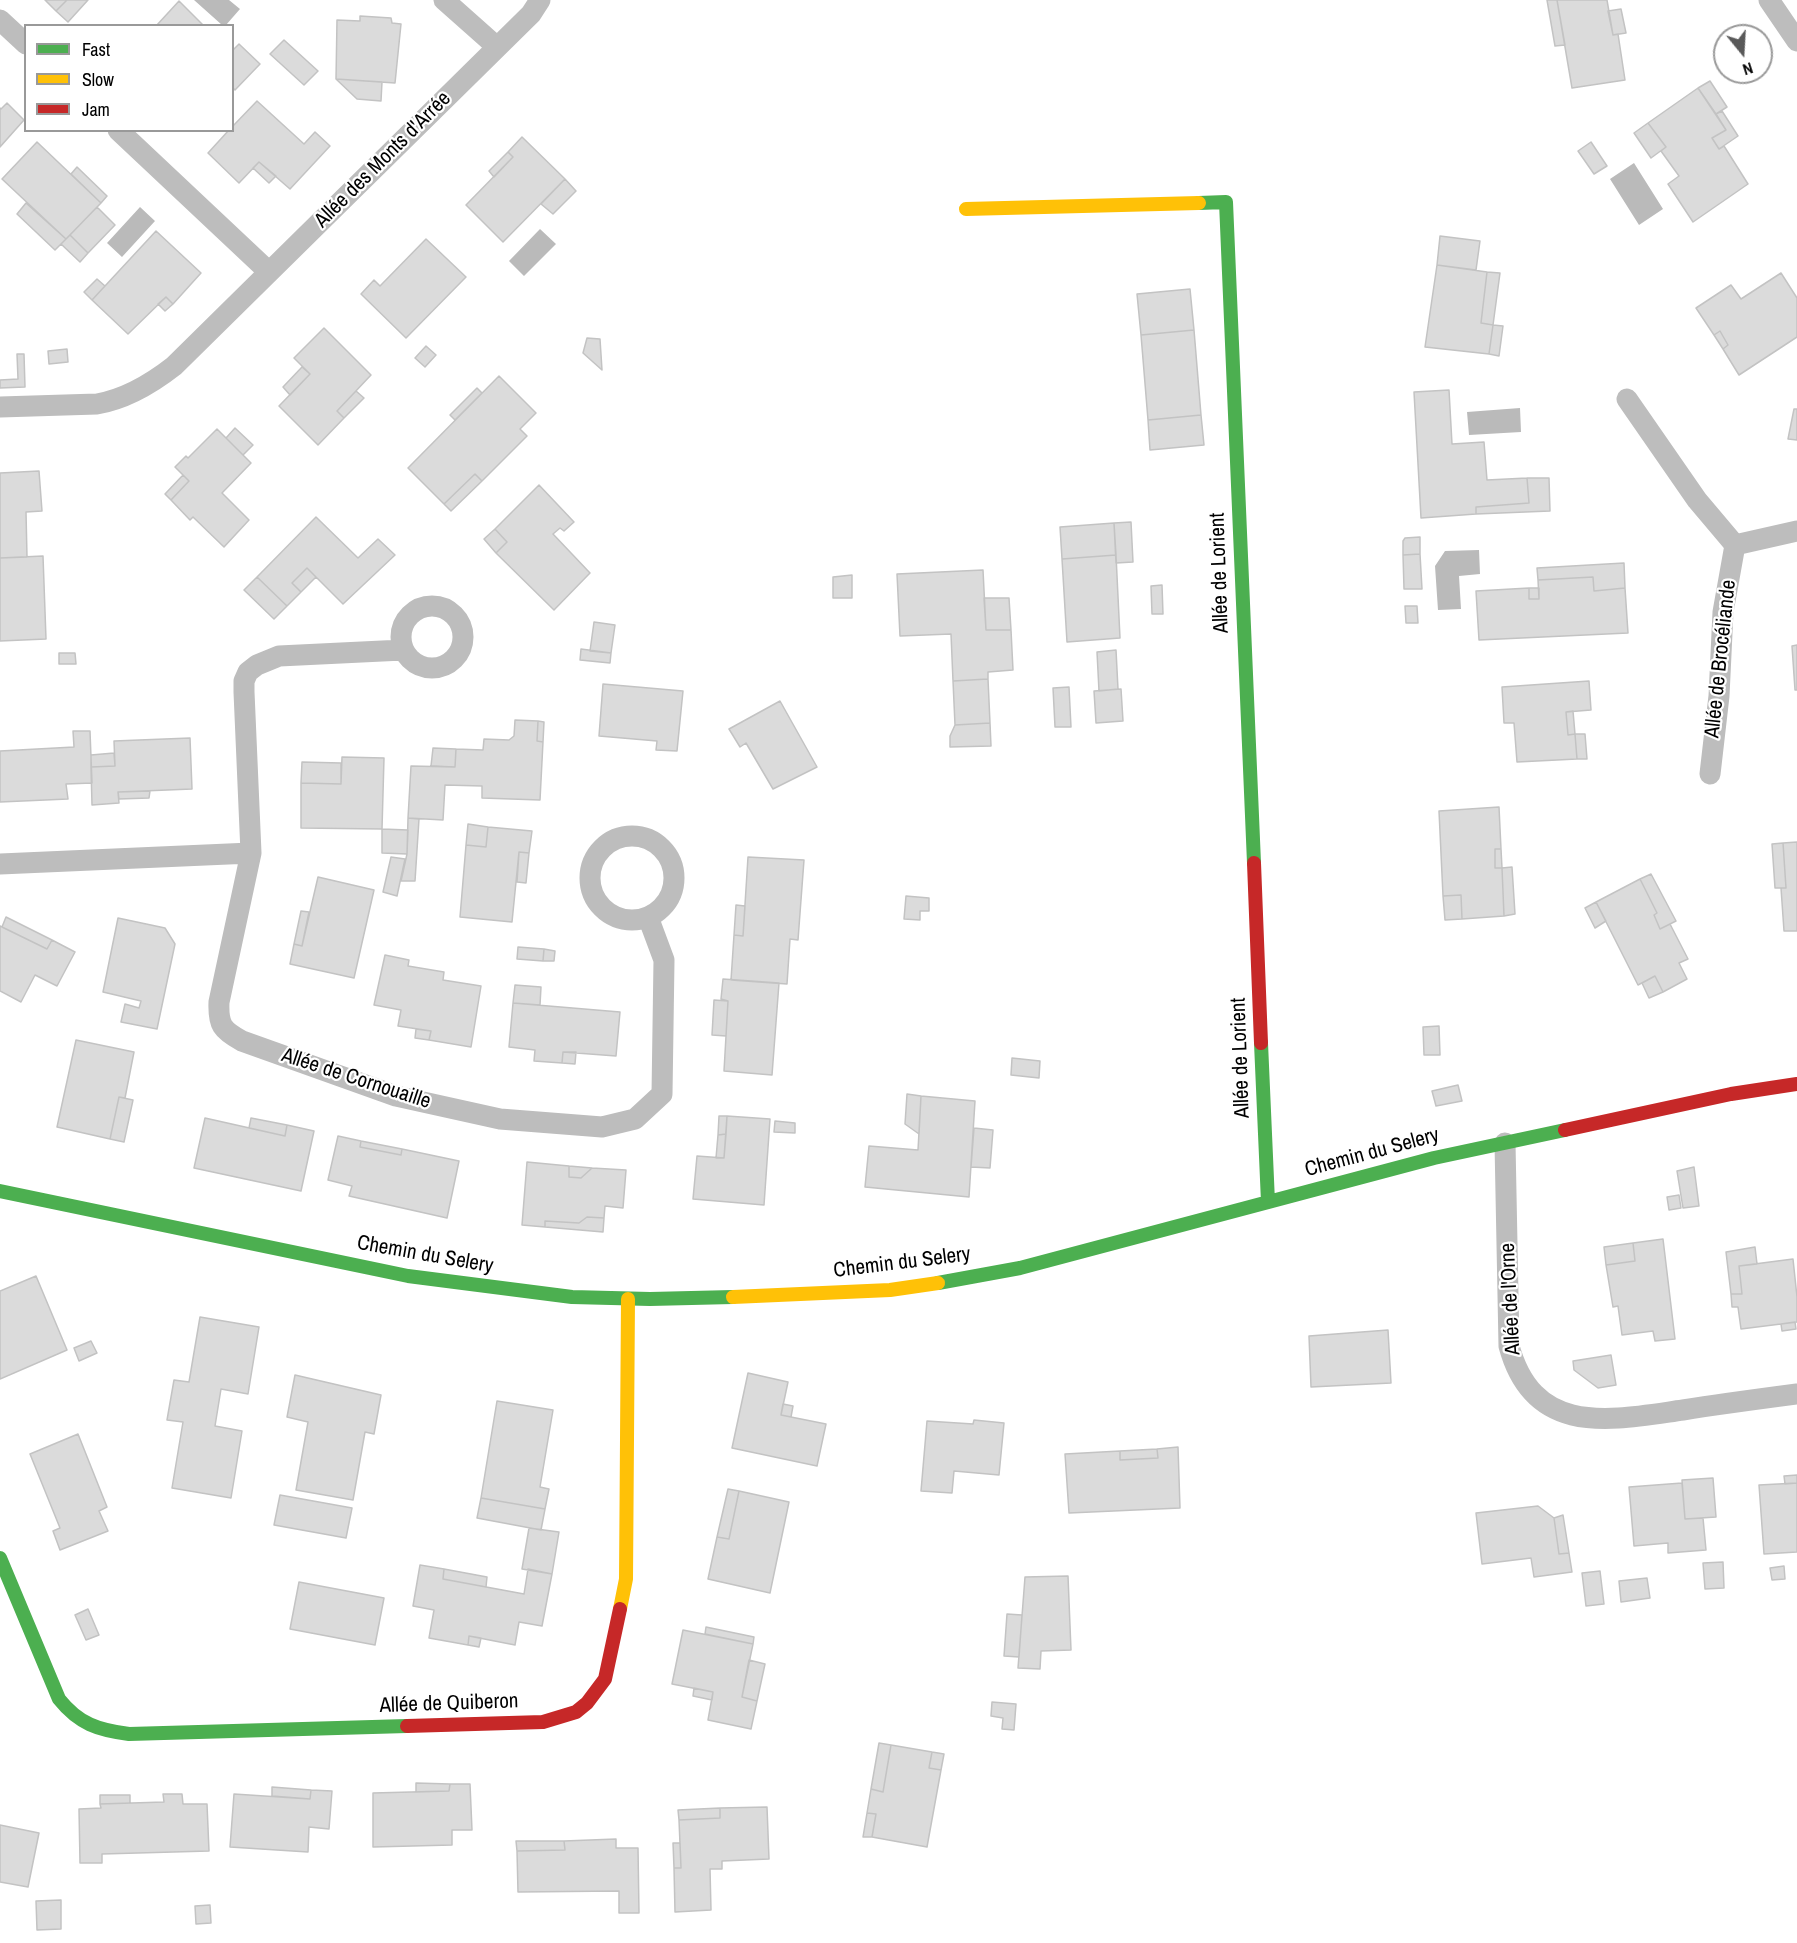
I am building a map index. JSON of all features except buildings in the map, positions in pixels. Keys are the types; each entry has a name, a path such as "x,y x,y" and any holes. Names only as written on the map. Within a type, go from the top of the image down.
{"street":[{"name":"Allée de Lorient","path":"966,209 1226,202 1268,1202"},
{"name":"Chemin du Selery","path":"0,1191 408,1276 533,1294 628,1299 788,1296 890,1290 954,1281 1020,1268 1434,1158 1731,1094 1797,1084"},
{"name":"Allée de Quiberon","path":"0,1558 59,1699 79,1719 90,1726 112,1732 129,1734 543,1722 576,1712 587,1703 604,1679 626,1579 628,1299"}],"lane":[{"path":"444,0 497,47"},
{"name":"Allée des Monts d'Arrée","path":"0,407 97,404 113,401 142,388 174,366 531,14 540,0"},
{"path":"1769,0 1797,41"},
{"path":"0,20 24,42"},
{"path":"120,132 269,272"},
{"path":"1627,399 1697,500 1735,545 1797,531"},
{"name":"Allée de Brocéliande","path":"1710,774 1719,696 1723,612 1735,545"},
{"name":"Allée de Cornouaille","path":"403,650 279,656 257,665 248,672 244,681 244,692 251,853 219,1002 219,1016 228,1034 396,1096 500,1119 602,1127 635,1119 662,1094 664,960 648,917"},
{"path":"624,836 646,837 665,850 674,870 672,892 660,911 648,917 640,920 617,919 599,907 589,886 591,864 603,845 624,836"},
{"path":"0,864 251,853"},
{"name":"Allée de l'Orne","path":"1505,1143 1509,1346 1514,1365 1534,1394 1565,1414 1582,1419 1620,1419 1797,1394"}],"shaded area":[{"path":"194,0 229,0 240,9 227,24 221,24"},
{"path":"1634,163 1663,209 1639,225 1610,179"},
{"path":"140,207 155,221 122,257 107,243"},
{"path":"540,229 556,244 524,276 509,261"},
{"path":"1520,408 1521,432 1469,435 1467,412"},
{"path":"1479,550 1480,574 1459,576 1461,609 1438,610 1435,566 1445,551"}],"traffic: fast":[{"path":"1199,203 1226,202 1254,863"},
{"path":"1261,1043 1268,1202"},
{"path":"938,1283 1020,1268 1434,1158 1565,1130"},
{"path":"0,1191 408,1276 572,1297 650,1299 733,1297"},
{"path":"0,1558 59,1699 66,1708 82,1720 99,1728 129,1734 407,1726"}],"traffic: slow":[{"path":"966,209 1199,203"},
{"path":"733,1297 890,1290 938,1283"},
{"path":"620,1609 626,1579 628,1299"}],"traffic: jam":[{"path":"1254,863 1261,1043"},
{"path":"1565,1130 1731,1094 1797,1084"},
{"path":"407,1726 543,1722 576,1712 587,1703 605,1679 620,1609"}]}
